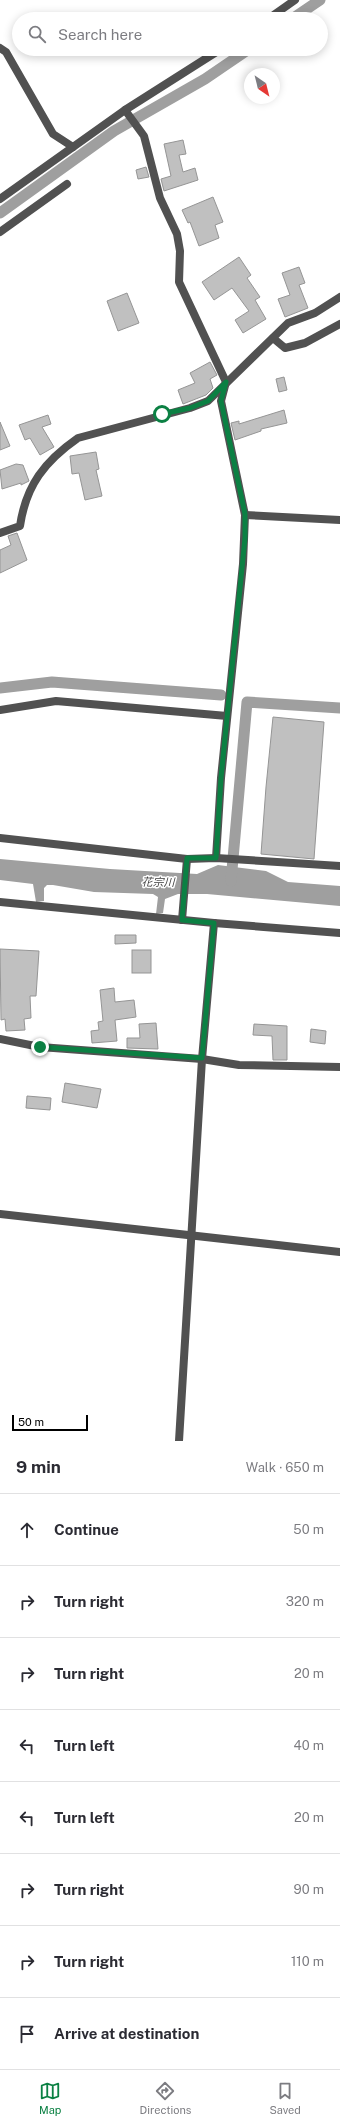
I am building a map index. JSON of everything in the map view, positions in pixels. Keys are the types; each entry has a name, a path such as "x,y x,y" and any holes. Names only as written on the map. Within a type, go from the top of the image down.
{"street":[{"path":"278,12 295,0"},
{"path":"0,48 6,52 53,134 73,147"},
{"path":"0,199 125,110 210,56"},
{"path":"125,110 144,136 160,198 177,234 180,251 179,282 226,382 221,401 245,514 243,564 227,716 216,858"},
{"path":"0,232 67,184"},
{"path":"0,533 20,526 33,483 53,457 78,438 190,408 208,401 288,323 314,313 340,297"},
{"path":"273,338 285,348 304,343 340,324"},
{"path":"245,514 340,520"},
{"path":"0,710 56,701 227,716"},
{"path":"0,838 186,863 216,858 340,866"},
{"path":"182,920 186,863"},
{"path":"0,902 214,923 340,933"},
{"path":"179,1441 202,1061 214,923"},
{"path":"0,1039 40,1047 239,1065 340,1067"},
{"path":"0,1214 340,1252"}],"water":[{"name":"花宗川","path":"0,859 110,869 197,874 218,865 266,871 288,882 340,886 340,906 207,894 178,894 165,899 163,913 156,914 158,897 153,894 94,892 53,885 47,885 44,888 44,901 36,902 33,884 0,880"}],"building":[{"path":"183,140 186,154 179,155 183,172 195,168 198,180 164,191 161,179 171,176 164,144"},
{"path":"146,167 149,177 138,179 136,170"},
{"path":"213,197 223,222 215,225 219,238 199,246 190,222 188,223 182,210"},
{"path":"239,257 251,275 247,278 260,297 255,300 266,319 243,333 235,320 249,311 232,288 214,300 202,282"},
{"path":"299,267 305,283 299,285 308,308 285,317 278,299 290,295 282,273"},
{"path":"127,293 139,323 118,331 107,301"},
{"path":"210,362 217,375 210,379 213,388 206,395 183,404 178,390 195,383 190,373"},
{"path":"284,377 287,390 279,392 276,379"},
{"path":"284,410 287,423 261,429 261,431 235,440 231,423 239,421 239,424"},
{"path":"48,415 51,424 42,427 54,447 40,455 30,438 25,440 19,425"},
{"path":"0,422 10,446 0,450"},
{"path":"96,452 99,469 96,470 102,496 85,500 79,473 72,474 70,456"},
{"path":"16,464 23,465 29,481 21,485 21,483 2,489 0,470"},
{"path":"17,533 27,560 0,573 0,550 11,545 8,536"},
{"path":"273,717 324,722 314,859 261,854"},
{"path":"115,935 136,935 136,943 115,944"},
{"path":"0,949 39,951 36,996 30,996 31,1018 24,1019 25,1030 6,1031 5,1019 1,1020"},
{"path":"132,950 151,950 151,973 132,973"},
{"path":"114,988 115,1002 134,1000 136,1017 115,1020 117,1041 92,1043 91,1031 99,1030 98,1022 103,1021 100,990"},
{"path":"156,1023 158,1049 127,1048 127,1038 140,1038 139,1024"},
{"path":"254,1024 287,1026 287,1060 273,1060 272,1036 253,1035"},
{"path":"311,1029 326,1031 325,1044 310,1042"},
{"path":"65,1083 101,1089 97,1108 62,1102"},
{"path":"27,1096 51,1098 50,1110 26,1108"}],"waterway":[{"path":"302,12 320,0"},
{"path":"0,213 114,131 205,79 239,56"},
{"path":"0,688 52,682 221,695"},
{"path":"231,881 247,702 340,708"}],"route":[{"path":"40,1047 202,1058 214,923 182,920 182,911 187,858 216,858 221,778 243,564 245,514 221,401 226,382 208,401 190,408 162,414"}]}
